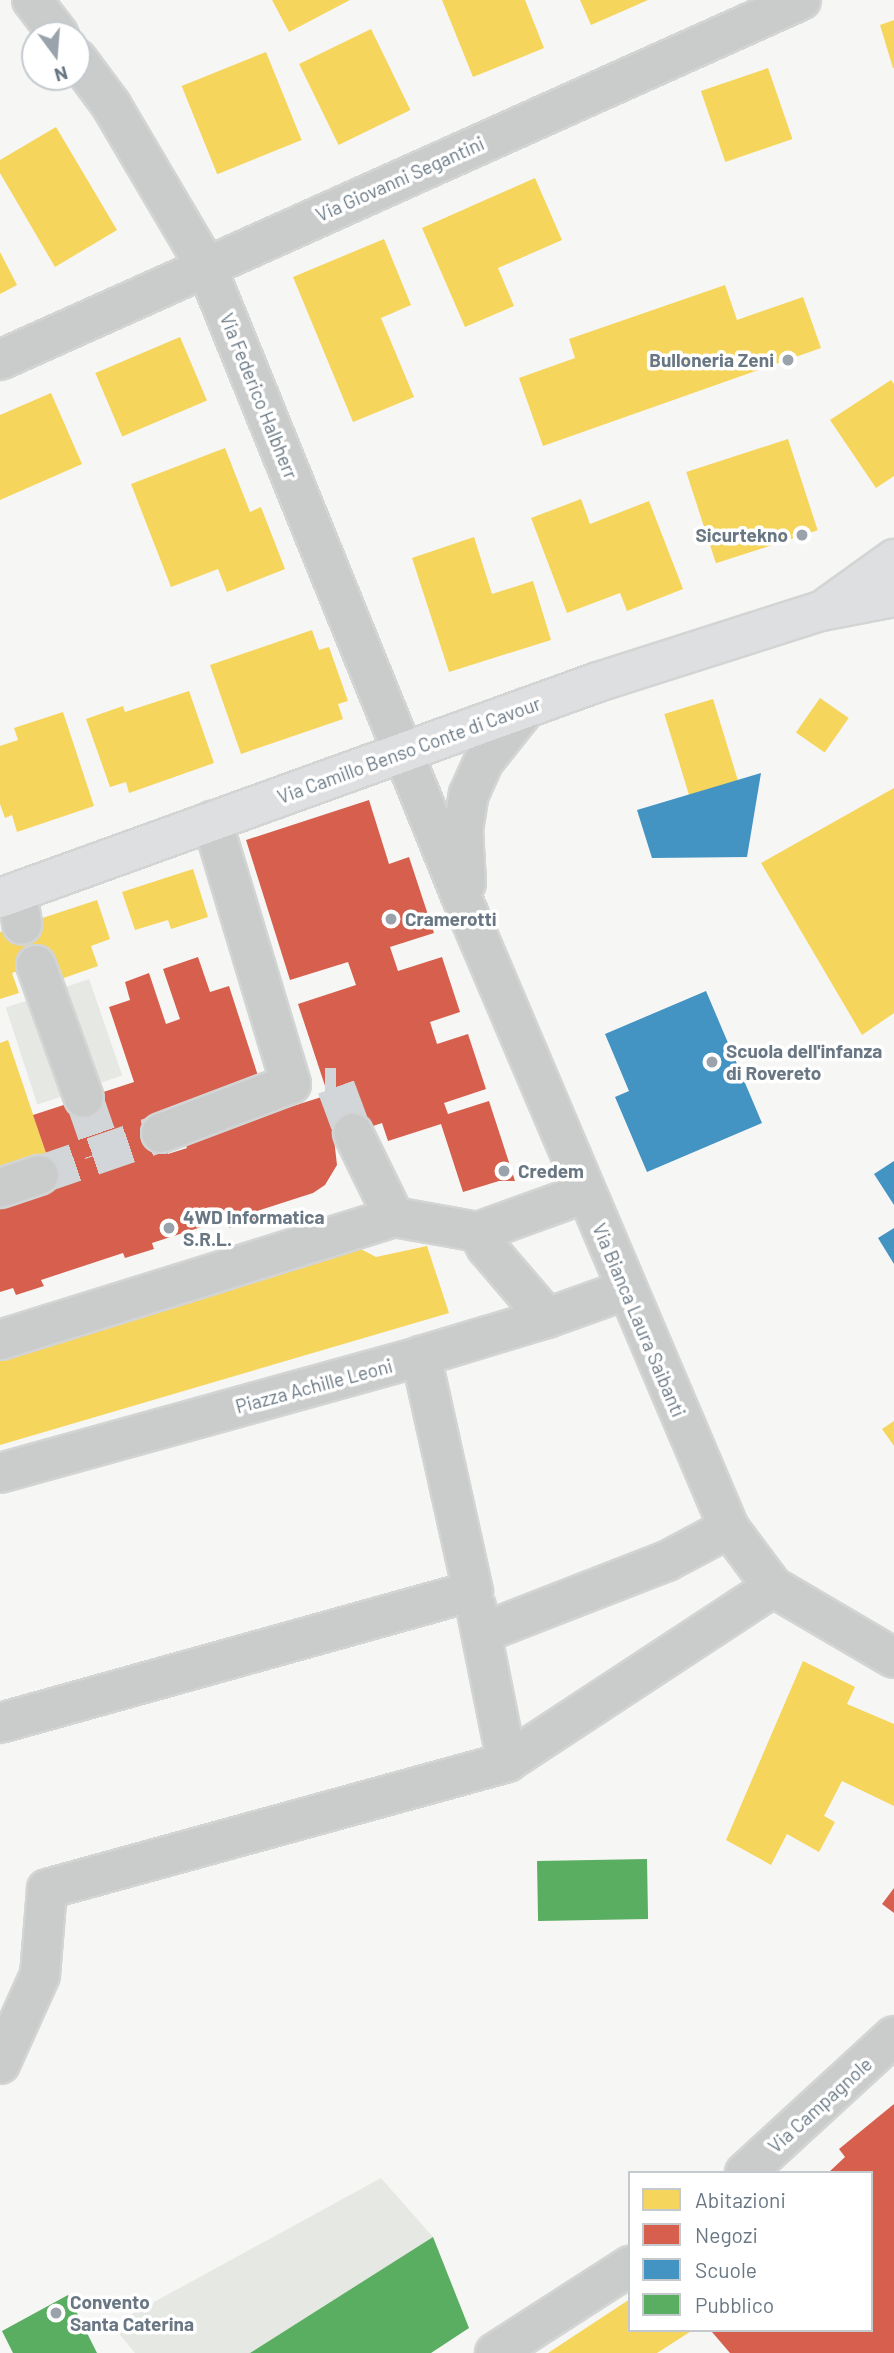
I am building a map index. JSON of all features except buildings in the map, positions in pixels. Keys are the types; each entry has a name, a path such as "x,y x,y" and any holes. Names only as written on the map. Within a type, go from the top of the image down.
{"main road":[{"name":"Via Camillo Benso Conte di Cavour","path":"821,611 894,559"},
{"name":"Via Camillo Benso Conte di Cavour","path":"13,905 212,821 526,708 821,611 894,597"}],"street":[{"path":"32,0 48,21"},
{"name":"Via Giovanni Segantini","path":"0,360 755,9 802,0"},
{"name":"Via Federico Halbherr","path":"91,78 111,105 206,265 402,752"},
{"name":"Via Bianca Laura Saibanti","path":"468,913 463,830 469,794 484,761 526,708"},
{"name":"Via Bianca Laura Saibanti","path":"402,752 625,1290 729,1528 773,1587 894,1658"},
{"path":"161,1133 308,1086 212,821"},
{"path":"36,965 84,1098"},
{"path":"352,1133 394,1217"},
{"path":"0,1188 38,1175"},
{"path":"0,1340 394,1217 478,1232 586,1193"},
{"path":"478,1232 487,1248 547,1318"},
{"name":"Piazza Achille Leoni","path":"0,1473 421,1356 547,1318 625,1290"},
{"path":"421,1356 482,1633 507,1762"},
{"path":"482,1633 667,1561 729,1528"},
{"path":"0,2064 40,1975 47,1889 507,1762 773,1587"},
{"path":"0,1723 473,1591"},
{"name":"Via Campagnole","path":"747,2171 894,2036"},
{"path":"495,2353 628,2267"}],"shaded area":[{"path":"89,979 122,1075 87,1087 54,991"},
{"path":"41,996 73,1093 37,1104 6,1007"},
{"path":"381,2178 433,2237 250,2353 135,2353 112,2325"}],"tunnel":[{"path":"325,1087 336,1087 353,1133"},
{"path":"84,1098 103,1153"},
{"path":"39,1175 161,1133"}],"place":[{"name":"Bulloneria Zeni","path":"788,360"},
{"name":"Sicurtekno","path":"802,535"},
{"name":"Cramerotti","path":"391,919"},
{"name":"Scuola dell'infanza di Rovereto","path":"712,1062"},
{"name":"Credem","path":"504,1171"},
{"name":"4WD Informatica S.R.L.","path":"169,1228"},
{"name":"Convento Santa Caterina","path":"56,2313"}]}
